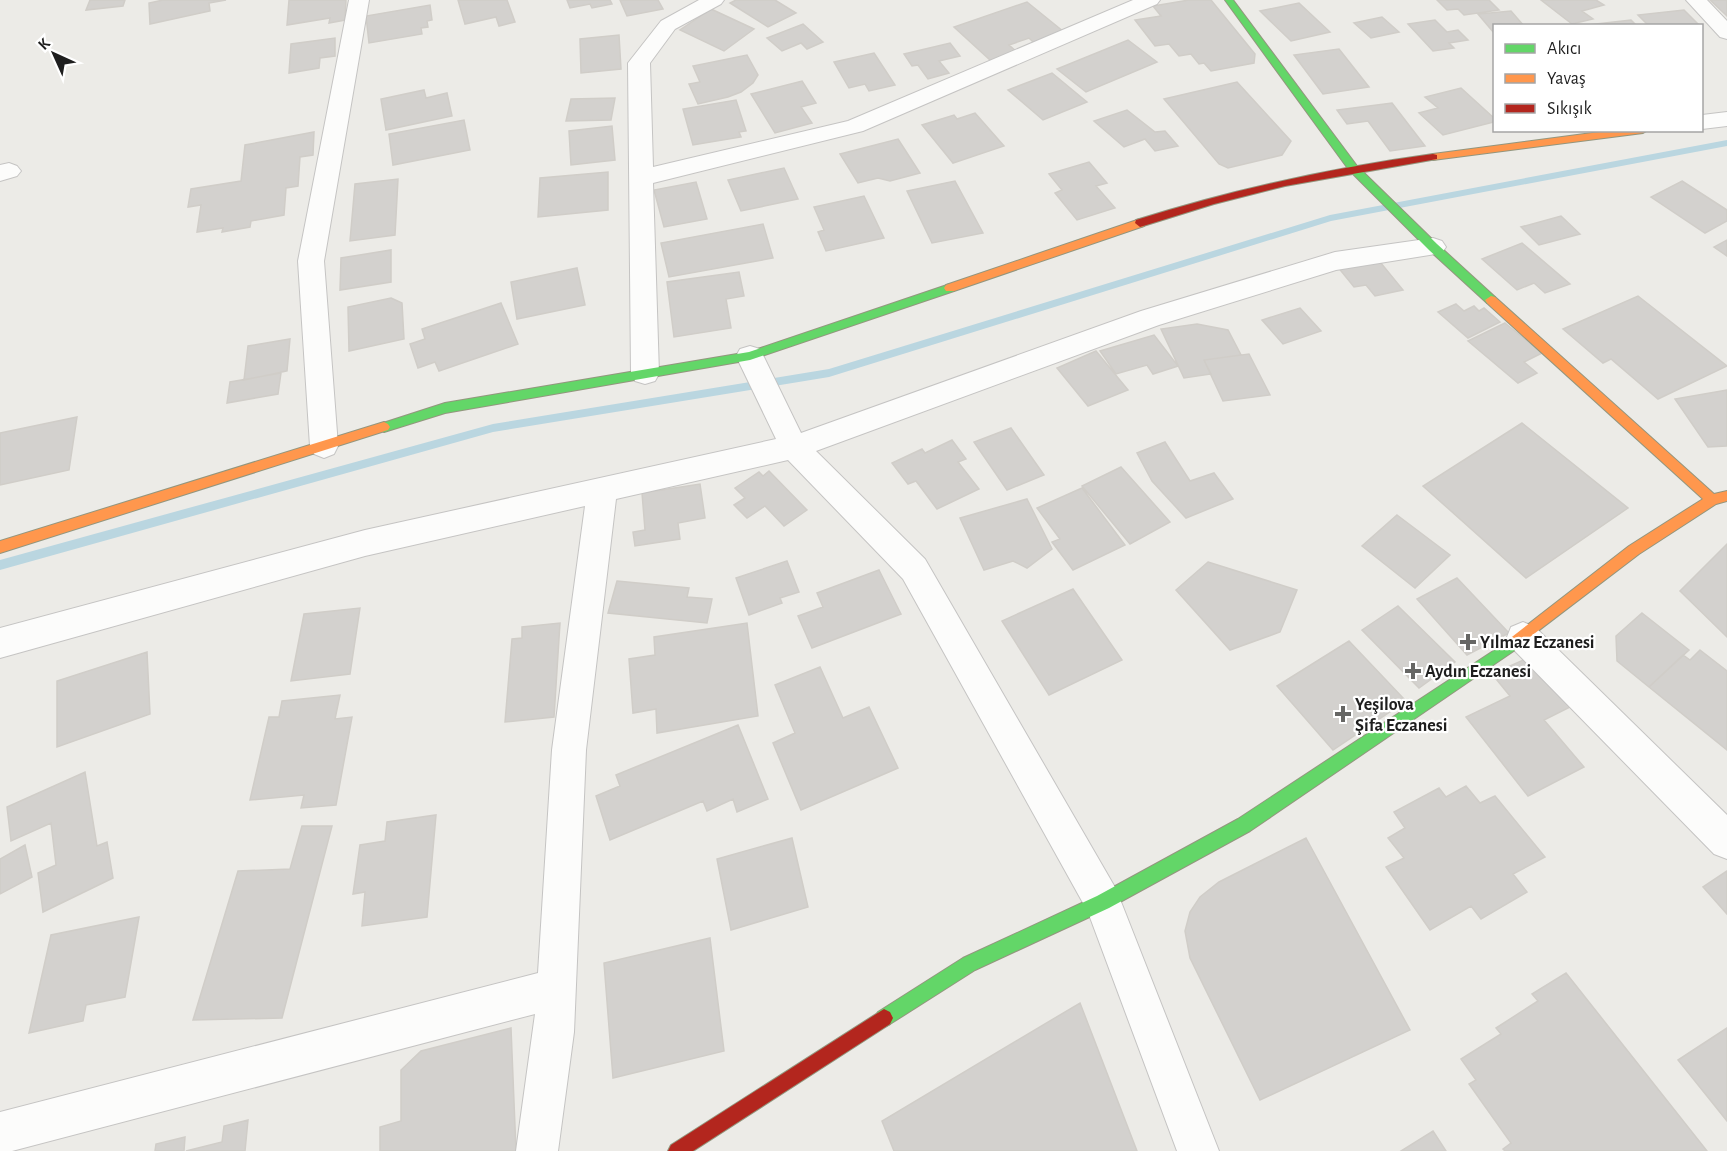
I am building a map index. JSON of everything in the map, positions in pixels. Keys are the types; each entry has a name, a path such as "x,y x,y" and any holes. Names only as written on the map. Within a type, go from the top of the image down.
{"street":[{"path":"324,446 311,261 359,0"},
{"path":"645,374 639,63 668,24 714,0"},
{"path":"641,178 855,126 1150,0"},
{"path":"1229,0 1358,172 1425,239 1712,500"},
{"path":"1696,0 1727,33"},
{"path":"1703,122 1727,118"},
{"path":"0,547 445,408 645,374 753,362 1182,209 1358,172 1629,132"},
{"path":"0,643 365,543 602,490 789,437 1161,315 1335,261 1425,239"},
{"path":"753,362 789,437 914,569 1103,902 1198,1151"},
{"path":"537,1151 554,1032 569,750 602,490"},
{"path":"677,1151 969,964 1103,902 1245,825 1523,637 1634,550 1712,500 1727,496"},
{"path":"1523,637 1727,841"},
{"path":"0,1133 557,988"}],"building":[{"path":"90,0 125,0 123,6 86,10"},
{"path":"163,0 226,0 209,3 210,11 150,24 149,3"},
{"path":"289,0 346,0 345,20 329,23 330,18 287,25"},
{"path":"458,0 507,0 515,22 499,26 496,17 465,24"},
{"path":"567,0 610,0 612,4 592,8 590,4 570,8"},
{"path":"620,0 658,0 663,9 627,16"},
{"path":"736,0 775,0 796,13 768,27 730,3"},
{"path":"1189,0 1211,0 1255,54 1254,63 1211,71 1204,63 1199,64 1191,54 1179,56 1169,44 1155,46 1135,20 1161,16 1153,6"},
{"path":"1437,0 1489,0 1499,10 1464,15 1458,9 1447,10"},
{"path":"1541,0 1596,0 1604,5 1582,11 1593,19 1572,24"},
{"path":"1710,0 1727,0 1727,16"},
{"path":"1027,2 1064,32 1034,43 1029,38 1009,45 1017,52 991,61 954,27"},
{"path":"1299,3 1330,32 1291,41 1260,11"},
{"path":"430,5 432,20 427,21 428,27 421,28 422,34 369,43 366,16"},
{"path":"711,9 754,29 724,51 680,30"},
{"path":"1684,10 1698,24 1647,24 1638,15"},
{"path":"1511,11 1522,24 1493,24 1493,32 1478,14"},
{"path":"1382,17 1399,32 1371,38 1354,23"},
{"path":"1435,20 1447,32 1458,30 1468,40 1449,43 1454,48 1433,51 1408,24"},
{"path":"1631,20 1635,24 1596,24"},
{"path":"803,24 823,42 807,49 801,43 782,51 767,38"},
{"path":"619,35 621,69 581,73 580,39"},
{"path":"335,38 335,56 320,58 319,68 289,73 291,44"},
{"path":"1128,40 1157,62 1086,92 1057,69"},
{"path":"950,43 960,56 939,61 949,73 928,79 918,65 912,66 904,54"},
{"path":"1339,49 1369,87 1323,94 1294,55"},
{"path":"874,53 895,85 869,91 865,84 849,88 834,62"},
{"path":"747,55 758,75 753,83 741,92 728,97 698,104 689,84 700,82 693,66"},
{"path":"1052,73 1087,102 1043,120 1008,90"},
{"path":"802,81 816,103 801,107 812,123 775,133 751,94"},
{"path":"1237,82 1291,141 1282,155 1228,168 1219,164 1164,99"},
{"path":"1461,88 1493,117 1493,122 1443,135 1419,113 1438,108 1425,97"},
{"path":"424,90 426,98 447,93 452,116 386,130 381,99"},
{"path":"615,98 611,120 566,121 571,99"},
{"path":"736,100 746,131 739,132 741,137 693,145 683,109"},
{"path":"1392,103 1425,146 1390,151 1368,121 1347,124 1337,110"},
{"path":"1127,110 1155,132 1165,131 1178,146 1155,151 1145,139 1124,147 1094,121"},
{"path":"975,113 1004,146 953,163 922,125 954,115 957,119"},
{"path":"464,120 470,150 393,165 389,134"},
{"path":"612,126 615,160 571,165 569,131"},
{"path":"314,132 313,155 300,157 298,186 286,188 284,215 251,221 250,227 222,232 223,228 197,232 201,205 188,207 191,189 241,181 245,145"},
{"path":"898,139 920,173 890,181 878,178 858,183 840,154"},
{"path":"1089,162 1107,183 1096,186 1115,208 1077,220 1055,193 1062,190 1049,174"},
{"path":"784,168 798,199 741,211 728,180"},
{"path":"608,172 608,210 538,217 540,178"},
{"path":"398,179 395,235 350,241 355,184"},
{"path":"955,181 983,233 932,243 907,191"},
{"path":"1682,181 1727,210 1727,221 1705,233 1651,197"},
{"path":"696,182 707,219 664,227 654,190"},
{"path":"864,196 884,238 826,251 818,232 824,230 814,207"},
{"path":"1561,216 1580,234 1539,245 1521,227"},
{"path":"763,224 773,258 669,277 661,243"},
{"path":"1727,240 1727,256 1714,247"},
{"path":"1522,243 1570,284 1545,293 1534,283 1517,290 1482,259"},
{"path":"391,250 391,282 340,290 341,258"},
{"path":"1376,257 1403,290 1375,296 1366,285 1354,287 1337,266"},
{"path":"577,268 585,305 517,319 511,282"},
{"path":"739,272 744,296 726,299 731,328 674,337 667,282"},
{"path":"1638,296 1727,366 1658,399 1611,359 1603,363 1563,329"},
{"path":"391,298 402,303 404,339 349,351 348,307"},
{"path":"501,303 518,344 439,371 435,362 418,368 410,344 425,339 422,329"},
{"path":"1456,304 1464,311 1474,306 1479,311 1484,308 1500,322 1468,338 1438,312"},
{"path":"1300,308 1321,331 1283,344 1262,320"},
{"path":"1505,323 1542,353 1524,362 1537,373 1518,383 1468,341"},
{"path":"1197,324 1228,330 1241,355 1204,360 1211,374 1184,378 1161,329"},
{"path":"1154,335 1178,366 1153,374 1147,365 1116,374 1100,351"},
{"path":"290,339 287,371 244,380 248,346"},
{"path":"1096,351 1128,390 1088,406 1057,368"},
{"path":"1249,354 1270,395 1223,401 1204,360"},
{"path":"281,373 278,394 227,403 230,382"},
{"path":"1727,390 1727,446 1708,447 1675,399"},
{"path":"77,417 69,470 0,485 0,433"},
{"path":"1522,423 1628,508 1526,578 1423,486"},
{"path":"1011,428 1044,475 1007,490 974,442"},
{"path":"952,440 966,459 958,462 979,489 937,509 916,481 908,484 892,463 922,449 925,453"},
{"path":"1165,442 1190,481 1214,473 1233,499 1186,518 1152,481 1137,453"},
{"path":"1121,467 1170,522 1130,544 1082,486"},
{"path":"769,471 807,510 784,526 765,506 747,518 734,505 745,498 735,488 759,472 763,476"},
{"path":"700,484 705,518 678,523 680,539 635,546 633,532 645,530 642,493"},
{"path":"1082,488 1125,545 1073,570 1052,542 1060,539 1037,508"},
{"path":"1027,499 1052,549 1027,568 1013,561 984,570 960,518"},
{"path":"1397,515 1450,555 1415,588 1362,546"},
{"path":"1727,544 1727,637 1680,591"},
{"path":"787,561 799,592 780,598 782,603 749,615 736,578"},
{"path":"1208,562 1297,590 1280,632 1230,650 1176,590"},
{"path":"879,570 901,614 812,648 798,616 823,607 817,593"},
{"path":"1457,578 1509,633 1467,655 1417,599"},
{"path":"617,581 689,588 687,597 712,599 707,623 608,613"},
{"path":"1073,589 1122,660 1049,695 1002,621"},
{"path":"1398,606 1455,662 1419,688 1362,630"},
{"path":"360,608 350,674 291,681 304,614"},
{"path":"1642,613 1689,650 1649,687 1617,661 1616,636"},
{"path":"560,623 554,717 505,722 512,639 522,638 522,627"},
{"path":"747,623 758,716 657,733 656,709 633,713 629,659 655,655 654,637"},
{"path":"1349,641 1406,701 1333,750 1277,686"},
{"path":"1700,650 1727,671 1727,750 1649,687 1683,655 1690,660"},
{"path":"147,652 150,714 57,747 57,681"},
{"path":"1530,657 1572,706 1544,720 1584,767 1528,796 1466,717 1510,696 1492,674"},
{"path":"820,667 843,718 869,707 898,768 801,810 773,743 795,733 775,685"},
{"path":"340,695 335,719 352,717 336,805 301,808 304,795 250,800 269,717 279,717 282,701"},
{"path":"738,725 768,799 737,812 733,799 707,811 703,801 610,840 596,796 620,786 616,775"},
{"path":"85,772 97,846 107,842 113,878 43,912 38,873 56,865 51,823 11,841 7,807"},
{"path":"1466,786 1480,803 1495,796 1545,857 1513,874 1527,892 1481,919 1471,906 1430,930 1386,867 1404,858 1388,838 1405,828 1394,812 1439,788 1446,797"},
{"path":"436,815 427,917 362,926 365,892 353,894 360,845 385,841 387,822"},
{"path":"302,826 332,826 282,1018 193,1020 238,871 290,869"},
{"path":"792,838 808,907 731,930 717,859"},
{"path":"1306,838 1410,1030 1260,1100 1190,958 1185,931 1190,912 1200,897 1219,882"},
{"path":"25,845 32,877 0,894 0,859"},
{"path":"1727,871 1727,914 1703,887"},
{"path":"139,917 125,997 86,1005 83,1021 29,1033 51,935"},
{"path":"710,938 724,1051 613,1078 604,963"},
{"path":"1566,973 1707,1151 1505,1151 1503,1149 1511,1143 1469,1084 1476,1080 1461,1059 1501,1034 1496,1028 1538,1001 1532,994"},
{"path":"1080,1003 1137,1151 894,1151 882,1121"},
{"path":"511,1028 516,1151 380,1151 380,1127 401,1121 401,1070 421,1051"},
{"path":"1727,1028 1727,1121 1678,1060"},
{"path":"248,1120 245,1151 186,1151 222,1142 224,1126"},
{"path":"1433,1131 1446,1151 1401,1151"},
{"path":"185,1137 184,1151 155,1151 156,1144"}],"waterway":[{"path":"0,565 493,428 829,373 1330,218 1727,143"}],"traffic: fast":[{"path":"1229,0 1353,168 1491,300"},
{"path":"384,427 445,408 750,356 950,288"},
{"path":"884,1018 969,964 1103,902 1244,825 1513,644"}],"traffic: slow":[{"path":"1433,157 1627,132"},
{"path":"950,288 1140,223"},
{"path":"1491,300 1712,500"},
{"path":"0,547 384,427"},
{"path":"1513,644 1634,550 1712,500 1727,496"}],"traffic: jam":[{"path":"1140,223 1248,191 1359,168 1433,157"},
{"path":"677,1151 884,1018"}],"place":[{"name":"Yılmaz Eczanesi","path":"1468,642"},
{"name":"Aydın Eczanesi","path":"1413,671"},
{"name":"Yeşilova Şifa Eczanesi","path":"1343,714"}]}
